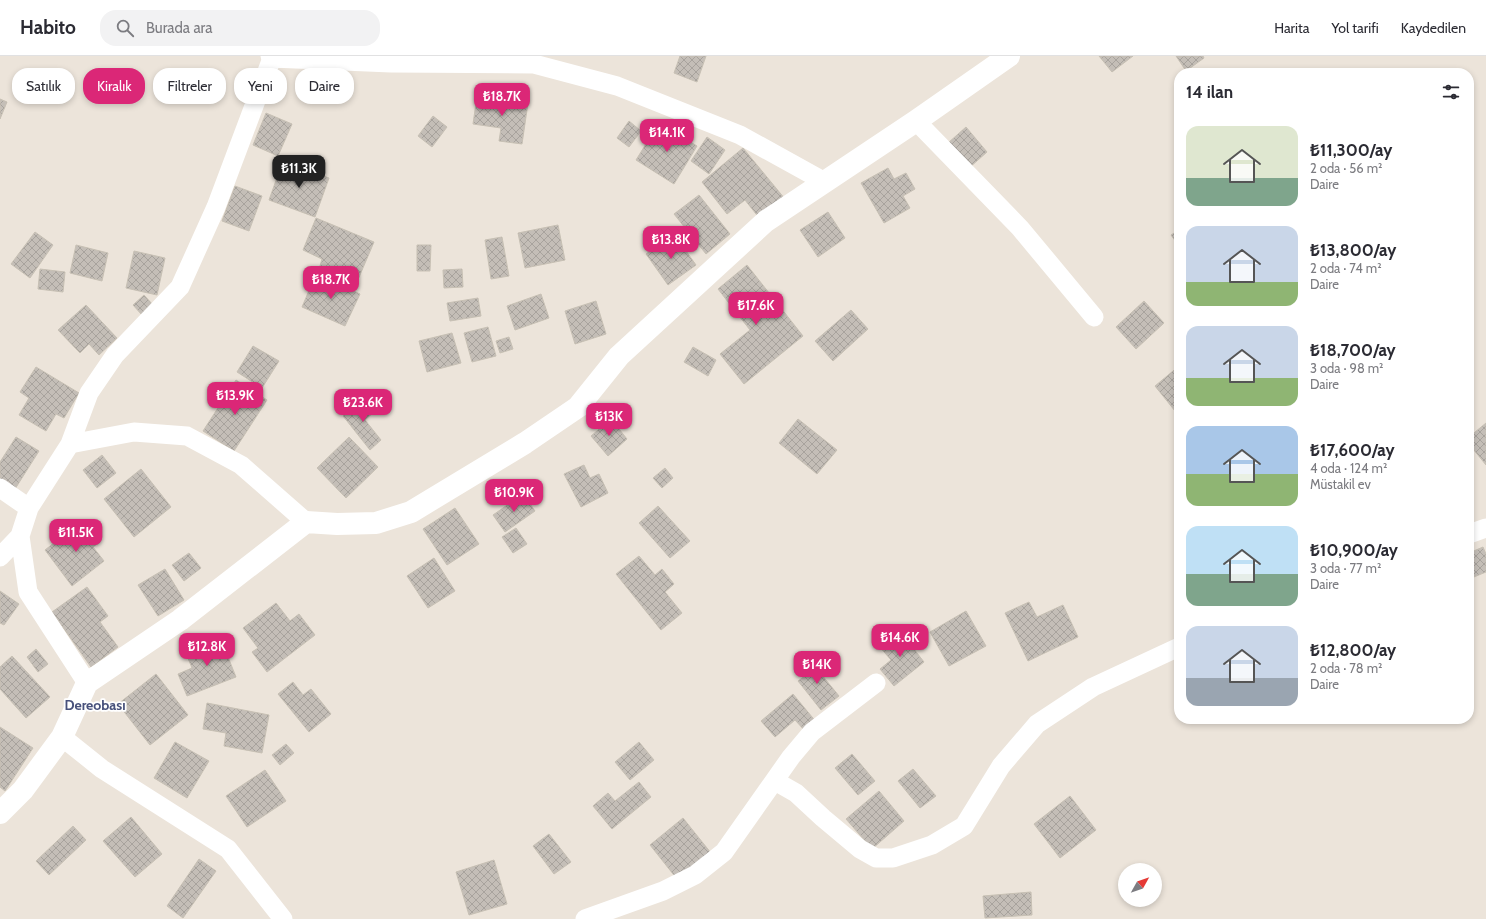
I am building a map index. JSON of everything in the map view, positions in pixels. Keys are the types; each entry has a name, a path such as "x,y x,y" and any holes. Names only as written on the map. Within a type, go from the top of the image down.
{"street":[{"path":"70,444 134,432 187,436 241,465 306,522 337,524 376,523 411,512 525,443 578,407 619,356 766,221 916,121 1009,56"},
{"path":"0,557 20,536 29,508 70,444 89,394 106,368 116,355 180,286 216,207 271,57 391,63 536,60 617,86 740,135 825,182"},
{"path":"916,121 1020,228 1094,317"},
{"path":"0,488 29,508"},
{"path":"0,813 23,790 62,737 87,683 180,620 306,522"},
{"path":"1474,532 1486,528"},
{"path":"20,536 28,592 87,683"},
{"path":"775,781 796,793 860,849 876,858 893,858 932,845 964,826 1001,766 1037,724 1093,687 1174,649"},
{"path":"585,919 662,891 695,875 724,852 812,732 876,682"},
{"path":"62,737 102,769 228,849 283,919"}],"building":[{"path":"680,56 706,56 697,82 674,73"},
{"path":"1099,56 1133,56 1112,72"},
{"path":"1176,56 1203,56 1204,58 1190,68 1184,68"},
{"path":"477,96 528,103 522,144 499,141 501,128 473,124"},
{"path":"0,99 7,102 0,119"},
{"path":"266,113 292,124 278,156 253,145"},
{"path":"433,116 447,127 432,147 418,136"},
{"path":"629,121 641,131 629,147 617,138"},
{"path":"659,123 697,146 674,184 636,160"},
{"path":"966,127 987,152 969,168 948,143"},
{"path":"707,137 725,150 709,174 691,161"},
{"path":"743,148 785,199 760,219 745,200 727,214 702,182"},
{"path":"283,161 329,178 315,217 269,200"},
{"path":"888,168 894,179 906,173 915,189 903,196 910,208 884,223 861,183"},
{"path":"235,186 262,196 249,231 222,221"},
{"path":"699,195 730,234 706,254 674,214"},
{"path":"828,212 845,238 818,257 800,230"},
{"path":"316,218 374,242 357,282 320,266 322,259 303,250"},
{"path":"558,225 565,260 525,268 518,233"},
{"path":"35,232 53,245 30,278 11,264"},
{"path":"674,234 696,265 668,285 646,254"},
{"path":"502,237 509,276 491,279 485,240"},
{"path":"76,245 108,253 102,281 70,273"},
{"path":"417,245 431,245 430,271 417,271"},
{"path":"134,251 165,258 157,295 126,288"},
{"path":"747,265 803,336 744,384 720,354 750,330 718,289"},
{"path":"40,269 65,272 63,292 38,289"},
{"path":"462,269 463,287 444,288 443,270"},
{"path":"316,274 360,294 345,326 302,307"},
{"path":"541,294 549,318 515,330 507,306"},
{"path":"144,295 153,305 142,315 133,305"},
{"path":"478,298 481,316 450,321 447,303"},
{"path":"596,301 606,334 575,344 565,311"},
{"path":"1144,301 1164,323 1136,349 1116,327"},
{"path":"86,305 117,338 99,355 89,344 80,353 58,330"},
{"path":"851,310 868,329 833,361 815,341"},
{"path":"488,327 496,356 472,362 464,333"},
{"path":"452,333 461,363 427,372 419,341"},
{"path":"509,337 513,349 500,353 496,341"},
{"path":"253,346 279,361 262,388 237,372"},
{"path":"693,347 716,360 708,376 684,362"},
{"path":"36,367 79,393 64,418 56,414 46,431 19,415 29,398 20,392"},
{"path":"1174,370 1174,410 1155,386"},
{"path":"236,380 267,400 234,451 203,431"},
{"path":"366,398 376,410 365,420 381,440 370,450 343,416"},
{"path":"611,419 627,439 608,456 591,436"},
{"path":"798,419 837,450 817,474 779,443"},
{"path":"1486,423 1486,465 1474,450 1474,433"},
{"path":"16,437 39,451 15,489 0,479 0,462"},
{"path":"349,437 378,467 346,498 317,468"},
{"path":"102,455 116,473 97,488 83,470"},
{"path":"584,465 590,478 599,474 608,493 581,507 564,474"},
{"path":"665,468 673,478 662,488 653,478"},
{"path":"141,469 171,507 134,537 104,499"},
{"path":"523,494 535,511 505,532 493,515"},
{"path":"658,506 690,541 670,558 639,523"},
{"path":"455,508 479,544 447,565 423,529"},
{"path":"83,520 100,542 93,547 104,561 72,586 45,550"},
{"path":"516,528 527,544 513,553 502,537"},
{"path":"1483,547 1486,554 1486,572 1474,577 1474,551"},
{"path":"189,553 201,568 184,581 172,565"},
{"path":"639,556 655,575 662,569 674,584 665,592 682,613 661,630 616,574"},
{"path":"434,558 455,591 428,608 407,576"},
{"path":"165,569 184,600 158,616 138,585"},
{"path":"87,587 108,616 100,622 118,647 91,667 52,612"},
{"path":"0,591 19,604 4,625 0,623"},
{"path":"1029,602 1037,617 1063,605 1078,637 1028,661 1005,613"},
{"path":"276,603 290,621 299,614 315,635 267,672 252,652 258,648 243,628"},
{"path":"966,611 986,646 949,666 930,632"},
{"path":"899,630 924,662 894,686 880,669 891,660 879,646"},
{"path":"220,637 236,677 187,696 178,674 192,668 185,651"},
{"path":"36,649 48,664 38,672 27,657"},
{"path":"12,656 50,697 26,718 0,689 0,667"},
{"path":"808,658 839,696 821,710 798,681 805,676 798,666"},
{"path":"156,674 188,715 150,745 118,704"},
{"path":"293,682 303,695 311,689 331,714 309,732 278,694"},
{"path":"793,694 817,723 806,732 795,720 775,737 761,721"},
{"path":"207,703 269,715 262,753 224,746 226,733 203,729"},
{"path":"0,727 33,748 5,791 0,787"},
{"path":"175,742 209,761 187,798 154,778"},
{"path":"639,742 654,760 630,780 615,762"},
{"path":"286,744 294,753 280,765 272,755"},
{"path":"852,754 875,781 858,795 835,768"},
{"path":"913,769 936,796 920,808 898,781"},
{"path":"265,770 286,801 247,827 226,796"},
{"path":"639,782 651,797 612,829 593,806 608,793 615,801"},
{"path":"879,791 904,821 872,849 846,819"},
{"path":"1070,796 1096,830 1060,858 1034,824"},
{"path":"131,817 162,854 135,877 103,841"},
{"path":"683,818 711,853 677,879 650,845"},
{"path":"73,826 86,840 49,875 36,861"},
{"path":"549,834 571,862 554,874 533,846"},
{"path":"199,859 216,871 183,918 167,906"},
{"path":"494,860 507,904 469,915 456,872"},
{"path":"1031,892 1032,915 985,918 983,896"}],"district":[{"name":"Dereobası","path":"95,705"}]}
